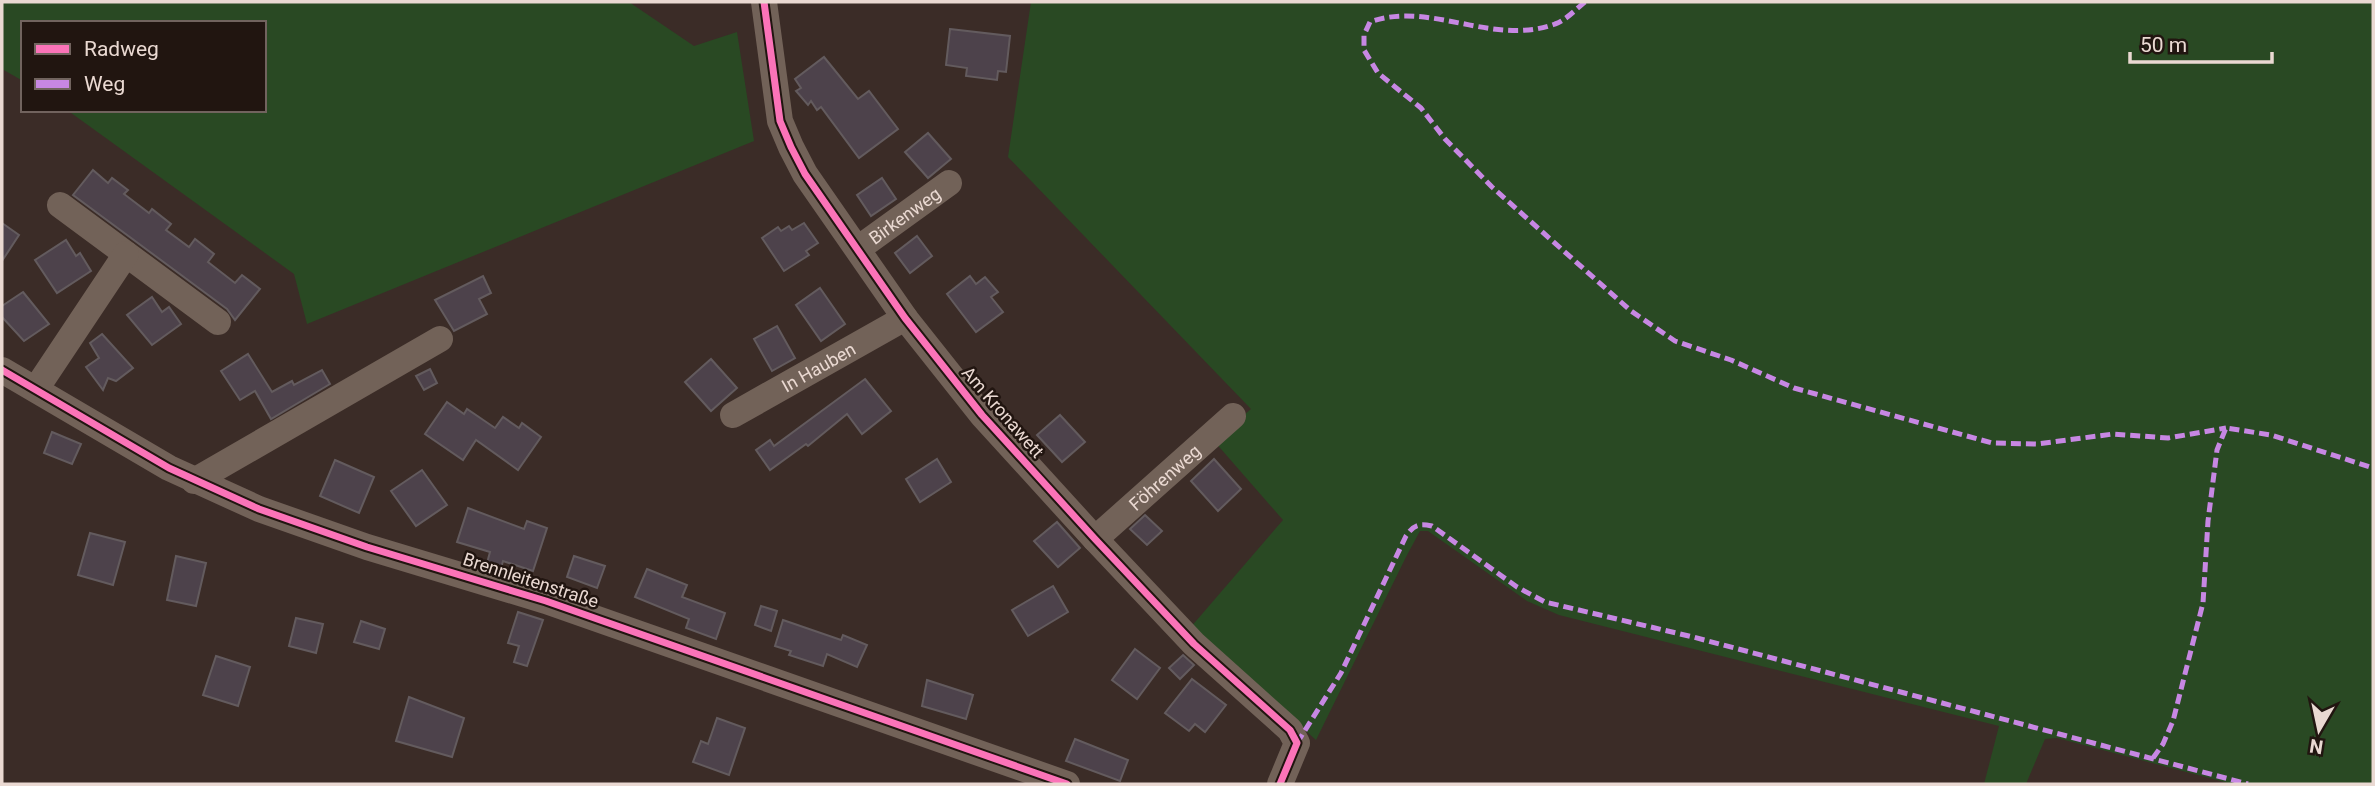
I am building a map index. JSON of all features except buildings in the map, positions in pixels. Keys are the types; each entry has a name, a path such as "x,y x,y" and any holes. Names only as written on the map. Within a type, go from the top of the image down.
{"street":[{"name":"Am Kronawett","path":"764,2 780,121 805,174 859,248 905,318 982,415 1194,644 1290,730 1297,743 1280,784"},
{"name":"Birkenweg","path":"859,248 948,183"},
{"path":"60,205 218,322"},
{"path":"36,389 126,254"},
{"name":"In Hauben","path":"733,415 905,318"},
{"path":"194,481 440,339"},
{"name":"Brennleitenstraße","path":"2,370 135,450 194,481 303,525 546,601 1054,782"},
{"name":"Föhrenweg","path":"1095,539 1233,416"}],"green space":[{"path":"2,2 629,2 694,46 737,32 754,141 307,324 294,274 70,112 266,112 266,21 21,21 21,80 2,69"},
{"path":"1031,2 2373,2 2373,784 2232,784 2057,738 2045,739 2026,784 1984,784 1999,726 1559,615 1527,601 1428,531 1420,531 1406,557 1316,740 1190,628 1283,520 1214,441 1251,409 1008,157"}],"marked path":[{"path":"1585,2 1567,18 1532,30 1485,28 1415,16 1392,17 1370,22 1364,35 1364,50 1378,73 1421,108 1445,139 1492,187 1631,311 1675,341 1731,360 1794,388 1992,443 2037,444 2113,434 2168,438 2226,428"},
{"path":"2153,758 2163,744 2173,721 2203,603 2208,521 2217,450 2226,428 2271,435 2373,468"},
{"path":"1297,743 1341,673 1406,536 1414,527 1423,525 1432,526 1517,587 1545,602 1693,637 2248,784"}],"cycle path":[{"path":"764,2 780,121 805,174 905,318 982,415 1194,644 1290,730 1297,743 1280,784"},
{"path":"2,370 169,468 259,509 367,547 546,601 1067,784"}]}
